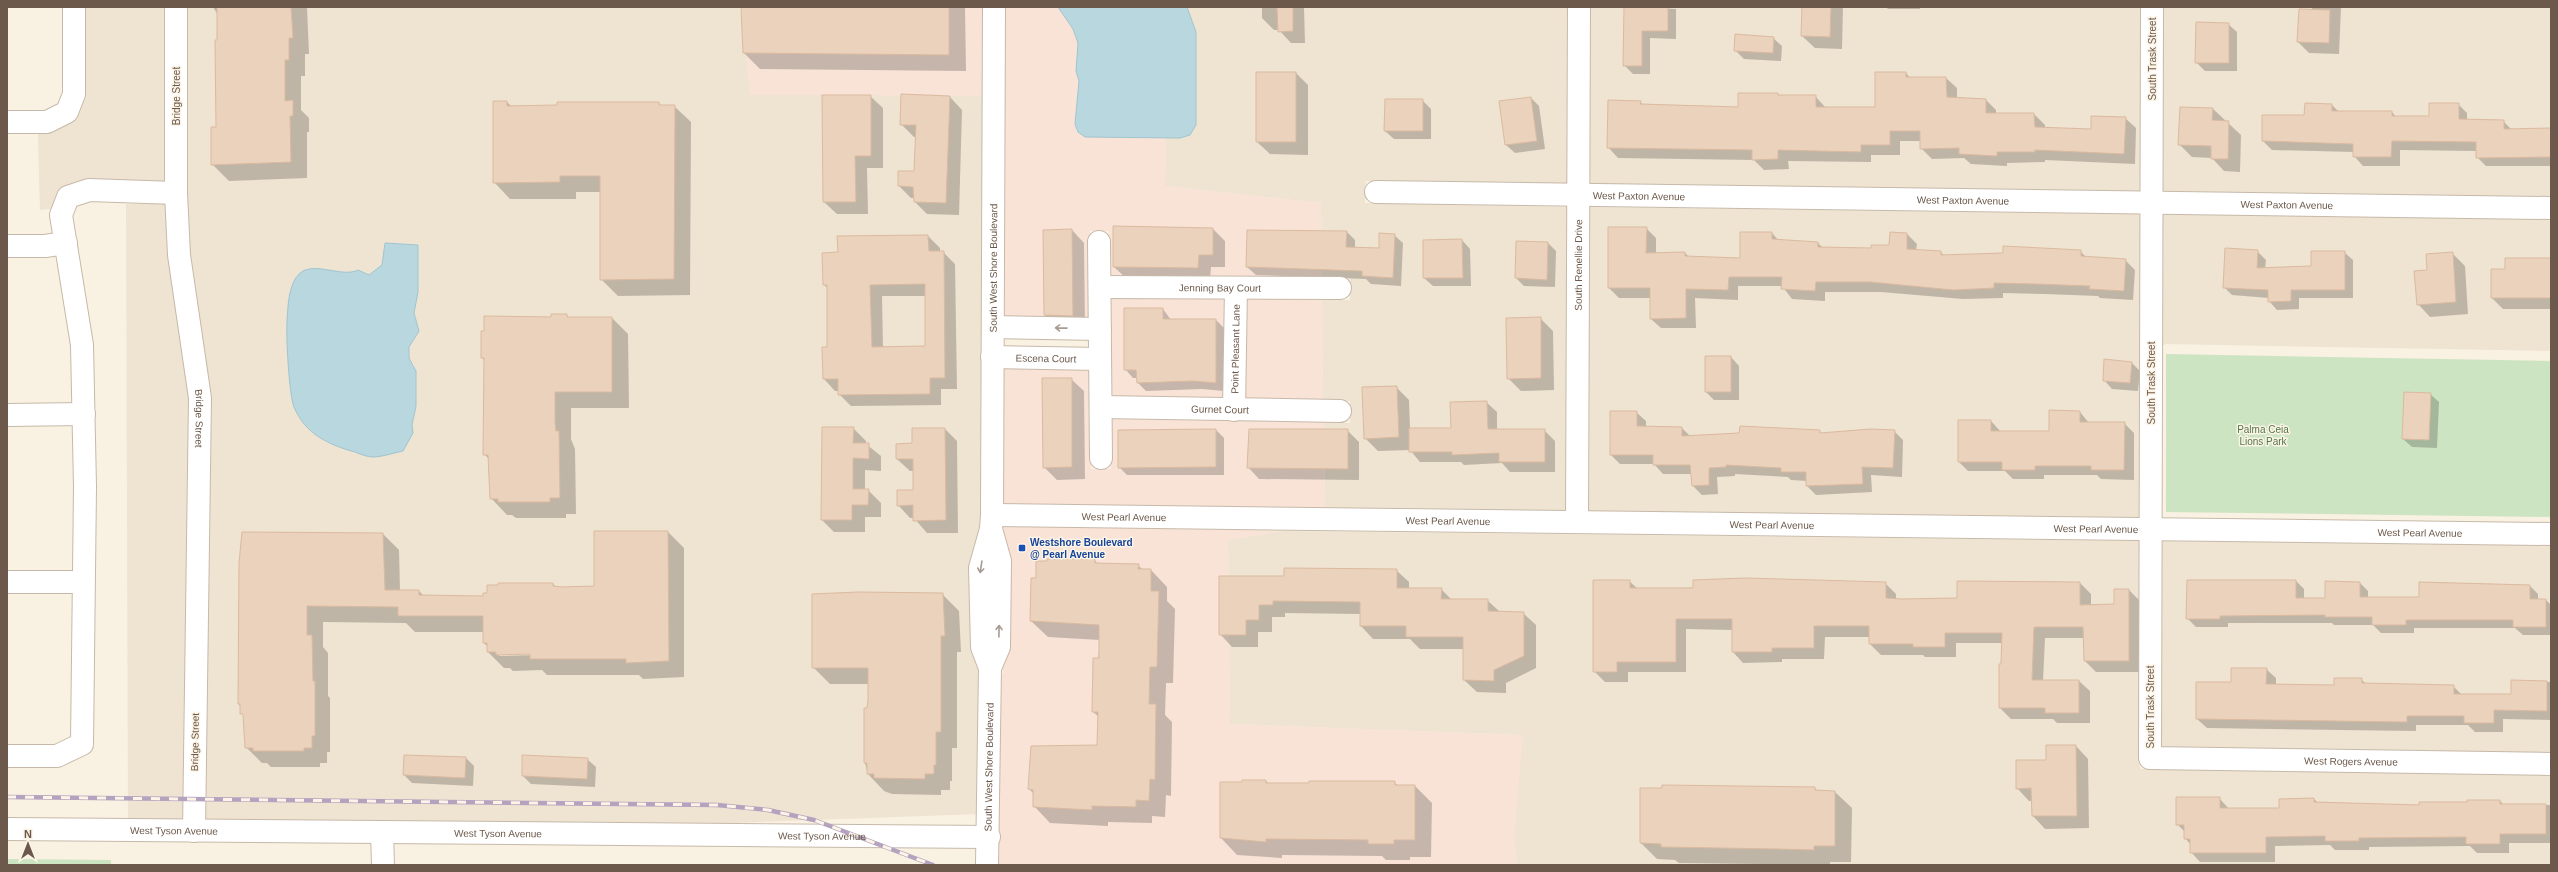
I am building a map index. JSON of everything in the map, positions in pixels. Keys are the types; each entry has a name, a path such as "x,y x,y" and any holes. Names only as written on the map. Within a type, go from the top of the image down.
{"street":[{"path":"7,122 47,122 67,112 74,94 74,7"},
{"name":"Bridge Street","path":"176,7 176,193 179,254 200,398 194,831"},
{"name":"South West Shore Boulevard","path":"987,865 989,837 990,668 999,647 1000,569 992,522 994,7"},
{"name":"South Renellie Drive","path":"1577,522 1579,7"},
{"name":"South Trask Street","path":"2150,758 2152,7"},
{"path":"7,756 57,756 82,744 84,414 82,345 62,215 68,197 89,190 176,193"},
{"name":"West Paxton Avenue","path":"1376,192 1578,196 2551,208"},
{"path":"1100,242 1101,458"},
{"path":"7,246 45,246 66,243"},
{"name":"Jenning Bay Court","path":"1100,287 1340,288"},
{"name":"Point Pleasant Lane","path":"1234,410 1236,288"},
{"path":"993,327 1100,328"},
{"name":"Escena Court","path":"992,357 1100,359"},
{"name":"Gurnet Court","path":"1101,407 1340,411"},
{"path":"7,415 84,414"},
{"name":"West Pearl Avenue","path":"992,522 1577,522 2551,534"},
{"path":"7,582 83,582"},
{"name":"West Rogers Avenue","path":"2150,758 2551,764"},
{"name":"West Tyson Avenue","path":"7,829 989,837"},
{"path":"382,832 383,865"}],"shaded area":[{"path":"85,7 167,7 167,182 90,181 60,208 40,210 38,133 51,132 71,122"},
{"path":"186,7 740,7 751,94 984,96 982,521 979,522 981,529 979,668 977,673 981,675 979,814 699,824 204,820 186,192","holes":["418,245 418,292 414,313 419,331 409,347 409,358 414,365 416,406 412,425 413,433 372,457 326,442 312,432 304,422 294,407 291,395 290,373 310,268 352,273 358,270 369,275"]},
{"path":"740,7 984,7 984,96 751,95"},
{"path":"1004,7 1058,7 1073,29 1078,43 1076,71 1079,81 1075,124 1112,137 1166,137 1165,186 1321,203 1322,277 1110,276 1109,231 1090,231 1090,317 1003,316"},
{"path":"1187,7 1569,7 1568,185 1366,181 1365,203 1568,207 1567,511 1325,509 1324,422 1350,423 1350,401 1323,400 1322,299 1350,300 1350,278 1322,277 1321,203 1165,186 1166,137 1180,138 1196,88 1196,32"},
{"path":"1589,7 2142,7 2141,191 1588,185"},
{"path":"2162,7 2551,7 2551,197 2161,191"},
{"path":"126,204 167,204 190,399 184,820 128,819"},
{"path":"1588,207 2141,214 2141,518 1587,511"},
{"path":"2161,214 2551,219 2551,351 2166,344 2161,346"},
{"path":"1110,298 1226,299 1224,398 1110,396"},
{"path":"1245,299 1322,299 1323,400 1244,398"},
{"path":"1002,368 1090,370 1091,469 1111,469 1111,419 1324,422 1325,509 1002,504"},
{"path":"1003,526 1283,531 1228,540 1230,724 1523,735 1514,838 1517,865 998,865 1000,675 1004,673 1002,668"},
{"path":"1283,531 2141,541 2140,769 2551,775 2551,865 1517,865 1514,838 1522,735 1230,724 1228,540"},
{"path":"2161,541 2551,545 2551,753 2160,747"}],"green space":[{"name":"Palma Ceia Lions Park","path":"2166,354 2551,361 2551,517 2166,512"},
{"path":"7,859 111,860 111,865 7,865"}],"water":[{"path":"1058,7 1187,7 1196,32 1196,125 1190,135 1180,138 1085,137 1078,132 1075,124 1079,81 1076,71 1078,43 1073,29"},
{"path":"385,243 418,245 418,292 414,313 419,331 409,347 409,358 416,371 416,406 412,425 413,433 403,451 371,457 327,442 311,431 299,416 292,400 289,378 287,322 289,296 293,283 300,273 313,269 344,272 358,270 369,275 382,265"}],"building":[{"path":"217,7 291,7 293,38 289,38 289,60 285,60 285,101 293,100 293,116 290,116 291,162 211,165 211,127 216,127 215,40 217,40"},
{"path":"741,7 949,7 949,55 743,53"},
{"path":"1277,7 1293,7 1293,31 1278,32"},
{"path":"1624,7 1668,7 1668,31 1642,31 1642,66 1623,66"},
{"path":"1802,7 1831,7 1830,37 1801,36"},
{"path":"2299,9 2330,10 2329,43 2297,42"},
{"path":"2196,22 2229,23 2229,63 2195,63"},
{"path":"1735,34 1774,37 1773,53 1734,51"},
{"path":"1256,72 1296,72 1296,142 1256,142"},
{"path":"1875,72 1906,72 1906,77 1946,77 1947,97 1986,99 1986,113 2034,113 2035,127 2091,129 2091,116 2126,117 2124,154 2035,150 2035,152 1997,152 1997,156 1959,154 1959,148 1920,149 1920,131 1890,131 1890,145 1861,145 1861,152 1778,150 1778,159 1752,160 1752,150 1607,148 1608,100 1641,101 1640,104 1738,107 1738,93 1778,93 1778,95 1816,95 1816,107 1875,107"},
{"path":"901,94 950,96 946,203 914,202 913,187 898,186 898,171 914,171 916,125 900,125"},
{"path":"822,95 871,95 871,156 855,156 856,202 823,202"},
{"path":"1531,97 1537,141 1505,145 1499,101"},
{"path":"1385,99 1423,99 1423,131 1384,131"},
{"path":"493,101 507,101 507,106 557,105 557,102 659,102 659,105 675,105 674,279 600,280 600,176 560,176 560,182 493,183"},
{"path":"2305,103 2332,104 2332,111 2392,111 2392,116 2429,116 2429,103 2459,103 2459,119 2504,120 2504,129 2551,128 2551,157 2476,158 2476,142 2392,141 2391,157 2353,157 2353,144 2262,141 2262,115 2304,115"},
{"path":"2180,107 2213,108 2212,120 2229,121 2228,159 2211,159 2211,146 2178,145"},
{"path":"1113,226 1213,228 1213,255 1199,255 1198,268 1113,267"},
{"path":"1608,227 1647,227 1646,253 1685,252 1685,256 1740,258 1740,232 1772,232 1772,239 1818,242 1818,247 1871,248 1871,245 1889,245 1890,232 1907,233 1907,249 1941,251 1941,255 2003,253 2003,246 2081,250 2081,256 2126,259 2124,291 2089,289 2090,286 2035,284 1994,283 1994,288 1953,290 1870,282 1816,282 1815,291 1781,289 1782,277 1729,277 1728,290 1686,289 1686,318 1650,319 1650,288 1608,288"},
{"path":"1072,229 1073,316 1044,315 1043,230"},
{"path":"1247,230 1347,231 1346,247 1379,248 1379,233 1395,234 1393,278 1362,276 1362,271 1246,267"},
{"path":"928,235 929,251 944,251 945,378 930,378 930,394 838,395 838,379 823,379 822,347 827,347 827,285 823,285 822,253 838,252 837,236","holes":["925,284 925,346 872,347 870,285"]},
{"path":"1462,239 1463,278 1423,278 1423,240"},
{"path":"1516,241 1548,242 1547,280 1515,278"},
{"path":"2225,248 2258,250 2257,268 2311,266 2311,251 2345,251 2345,290 2291,290 2291,301 2268,302 2268,290 2223,288"},
{"path":"2453,252 2456,302 2417,305 2414,271 2427,270 2426,254"},
{"path":"2505,258 2551,258 2551,298 2491,298 2491,269 2505,269"},
{"path":"1124,308 1163,308 1163,319 1216,319 1216,383 1193,381 1137,383 1136,370 1124,370"},
{"path":"551,314 567,314 567,317 612,317 612,392 555,392 555,422 556,431 559,431 560,498 550,498 550,502 498,502 498,499 490,499 488,455 483,455 484,358 481,358 481,331 484,331 484,316 551,317"},
{"path":"1541,317 1541,378 1507,379 1506,318"},
{"path":"1705,356 1731,356 1731,392 1705,392"},
{"path":"2104,359 2132,362 2130,383 2103,381"},
{"path":"1042,378 1072,378 1072,467 1043,468"},
{"path":"1397,386 1399,437 1364,439 1362,387"},
{"path":"2404,392 2431,393 2429,440 2402,439"},
{"path":"1487,401 1488,429 1545,429 1545,462 1499,462 1499,453 1452,455 1452,452 1409,452 1409,428 1451,428 1450,402"},
{"path":"2049,410 2080,411 2080,422 2125,422 2124,470 2091,470 2091,466 2035,466 2035,470 2002,470 2002,462 1958,462 1958,420 1991,420 1991,431 2049,431"},
{"path":"1610,411 1637,411 1637,426 1682,427 1682,436 1739,433 1740,426 1820,430 1820,433 1871,429 1895,430 1893,468 1862,467 1863,484 1806,486 1806,472 1781,472 1781,468 1726,465 1726,467 1709,468 1709,485 1692,486 1690,465 1653,465 1653,455 1610,455"},
{"path":"822,427 854,427 853,443 869,443 869,459 853,458 853,489 869,489 868,505 852,505 852,520 821,520"},
{"path":"912,428 945,428 946,520 913,521 913,505 897,506 897,490 913,490 913,459 896,459 896,444 912,443"},
{"path":"1216,429 1216,467 1118,468 1118,430"},
{"path":"1249,429 1348,429 1348,469 1247,468"},
{"path":"594,531 668,531 669,661 626,663 626,659 530,659 530,654 496,655 496,652 487,652 487,643 483,643 483,616 398,616 398,607 307,606 307,635 312,635 313,681 315,681 315,736 312,736 312,748 304,748 304,751 253,751 253,748 245,748 243,714 240,714 240,704 238,704 239,563 242,532 383,533 385,590 419,590 419,595 483,596 483,593 487,593 487,585 498,585 498,583 553,583 553,586 562,587 594,586"},
{"path":"1047,559 1095,559 1095,563 1139,564 1138,569 1151,569 1151,591 1159,591 1157,667 1150,667 1149,704 1156,704 1155,780 1150,779 1149,801 1136,800 1136,807 1092,806 1092,810 1033,807 1033,790 1028,789 1031,746 1097,745 1098,712 1092,712 1093,658 1099,658 1099,625 1030,621 1031,578 1036,578 1036,561 1047,561"},
{"path":"1284,568 1397,569 1397,588 1442,588 1441,599 1488,599 1488,611 1524,612 1524,656 1494,670 1494,681 1463,680 1463,637 1406,637 1406,626 1360,626 1360,602 1273,601 1273,605 1259,605 1259,620 1246,620 1246,635 1219,635 1219,576 1284,576"},
{"path":"1745,578 1886,582 1886,598 1902,599 1957,598 1957,581 2080,582 2080,605 2114,604 2114,589 2129,589 2129,661 2084,661 2083,627 2034,627 2032,680 2079,680 2079,713 2045,713 2045,708 1999,708 1999,664 2001,664 2002,633 1945,633 1945,647 1913,647 1913,644 1869,644 1869,626 1814,626 1814,648 1772,648 1772,652 1732,652 1732,619 1676,619 1676,662 1617,662 1617,672 1593,672 1593,580 1630,580 1630,588 1693,588 1693,580"},
{"path":"2187,580 2296,580 2296,598 2325,598 2325,581 2360,582 2360,597 2419,597 2419,582 2530,585 2530,599 2546,599 2546,627 2513,627 2513,620 2406,620 2406,625 2372,625 2372,617 2325,617 2325,615 2220,616 2220,619 2186,619"},
{"path":"858,592 943,593 945,636 941,636 941,732 936,732 936,765 934,765 934,774 925,774 925,779 874,778 874,774 867,774 867,763 864,763 864,708 867,708 868,700 868,668 812,668 812,594"},
{"path":"2231,668 2267,668 2266,684 2334,685 2334,678 2362,678 2362,683 2454,685 2454,694 2511,694 2511,680 2547,681 2547,711 2494,710 2494,723 2464,723 2464,716 2407,716 2407,722 2196,719 2196,682 2231,682"},
{"path":"2046,745 2076,745 2077,816 2032,816 2031,788 2016,789 2016,760 2046,760"},
{"path":"404,755 466,757 465,778 403,775"},
{"path":"522,755 588,758 587,779 522,776"},
{"path":"1242,780 1266,780 1266,783 1309,783 1309,781 1395,781 1395,785 1415,785 1415,840 1394,840 1394,844 1368,844 1368,840 1266,839 1266,842 1220,838 1220,782 1242,782"},
{"path":"1662,785 1815,787 1815,790 1835,791 1835,846 1814,846 1814,850 1661,847 1661,844 1640,843 1640,788 1662,788"},
{"path":"2176,797 2220,797 2220,808 2279,808 2279,799 2314,798 2314,802 2419,805 2419,802 2467,802 2467,800 2500,800 2500,804 2546,804 2546,834 2500,834 2500,844 2466,844 2466,837 2359,838 2359,841 2325,841 2325,836 2266,837 2266,853 2190,853 2190,839 2184,839 2184,825 2176,825"}],"railway":[{"path":"7,797 717,805 768,810 814,820 933,865"}],"place":[{"name":"Westshore Boulevard @ Pearl Avenue","path":"1022,548"}]}
